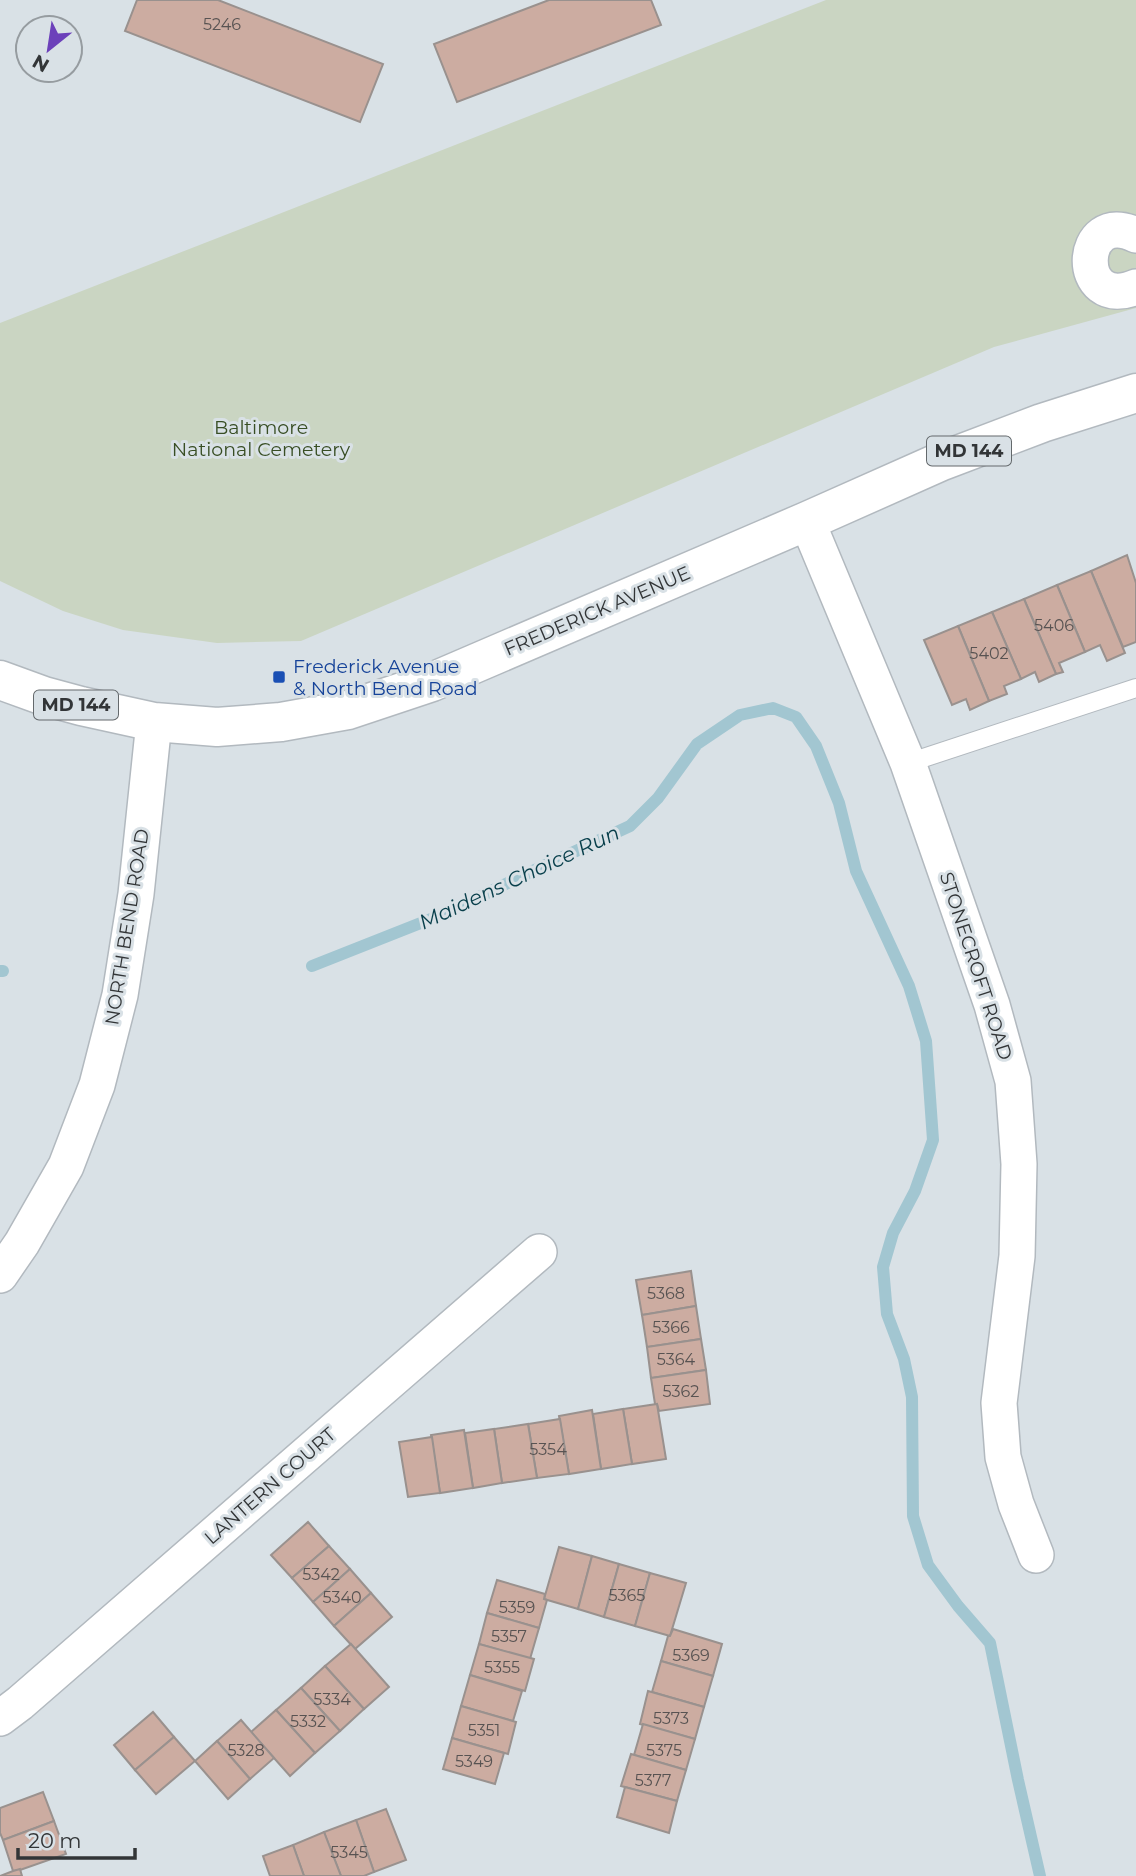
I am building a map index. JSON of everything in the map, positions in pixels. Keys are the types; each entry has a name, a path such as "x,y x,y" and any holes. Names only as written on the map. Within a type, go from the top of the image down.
{"main road":[{"name":"FREDERICK AVENUE","path":"0,680 44,696 154,722 217,727 281,722 348,710 432,682 807,522 942,461 1042,423 1136,393"}],"street":[{"path":"1136,235 1119,229 1109,231 1094,244 1088,263 1091,273 1106,288 1126,291 1136,287"},
{"name":"STONECROFT ROAD","path":"807,522 908,763 992,1004 1013,1081 1019,1164 1017,1256 999,1403 1003,1457 1016,1504 1036,1555"},
{"name":"NORTH BEND ROAD","path":"0,1275 22,1243 66,1166 97,1085 120,995 136,894 154,722"},
{"name":"LANTERN COURT","path":"0,1718 539,1252"}],"lane":[{"path":"908,763 1136,688"}],"green space":[{"name":"Baltimore National Cemetery","path":"826,0 1136,0 1136,308 994,347 301,641 217,643 123,630 63,611 0,581 0,323"}],"building":[{"path":"137,0 218,0 383,64 360,122 125,31"},
{"path":"549,0 651,0 661,25 457,102 434,44"},
{"path":"1127,555 1136,583 1136,642 1123,647 1091,571"},
{"path":"1091,571 1125,653 1107,661 1100,645 1085,652 1057,585"},
{"path":"1057,585 1085,652 1059,663 1063,672 1056,674 1024,599"},
{"path":"1024,599 1056,674 1039,682 1035,672 1021,679 992,612"},
{"path":"992,612 1021,679 1004,686 1007,694 989,701 958,626"},
{"path":"958,626 989,701 970,710 966,699 952,705 924,640"},
{"path":"691,1271 696,1306 642,1315 636,1280"},
{"path":"696,1306 701,1339 647,1347 642,1315"},
{"path":"701,1339 706,1370 651,1378 647,1347"},
{"path":"706,1370 710,1404 659,1411 655,1404 651,1378"},
{"path":"657,1404 666,1459 632,1464 623,1409"},
{"path":"623,1409 632,1464 601,1469 593,1414"},
{"path":"592,1410 601,1469 569,1474 559,1416"},
{"path":"560,1419 569,1474 537,1478 528,1424"},
{"path":"528,1424 537,1478 502,1483 494,1429"},
{"path":"494,1429 502,1483 473,1488 465,1433"},
{"path":"464,1430 473,1488 440,1493 431,1435"},
{"path":"432,1437 440,1493 408,1497 399,1442"},
{"path":"308,1522 329,1546 292,1578 271,1555"},
{"path":"329,1546 350,1569 313,1602 292,1578"},
{"path":"559,1547 592,1556 578,1609 544,1599"},
{"path":"592,1556 619,1564 604,1617 578,1609"},
{"path":"619,1564 650,1573 635,1626 604,1617"},
{"path":"350,1569 371,1593 334,1626 313,1602"},
{"path":"650,1573 686,1583 670,1636 635,1626"},
{"path":"497,1580 545,1594 544,1599 547,1600 539,1628 487,1613"},
{"path":"371,1593 392,1617 355,1649 334,1626"},
{"path":"487,1613 539,1628 530,1659 479,1644"},
{"path":"673,1629 722,1644 713,1676 661,1661 668,1636"},
{"path":"351,1644 389,1687 364,1709 325,1666"},
{"path":"479,1644 534,1659 525,1691 470,1675"},
{"path":"661,1661 713,1676 704,1707 652,1692"},
{"path":"325,1666 364,1709 340,1731 301,1688"},
{"path":"470,1675 522,1691 513,1721 461,1706"},
{"path":"301,1688 340,1731 315,1753 276,1710"},
{"path":"648,1691 704,1707 695,1739 640,1724"},
{"path":"461,1706 516,1722 508,1754 452,1738"},
{"path":"276,1710 315,1753 290,1776 251,1732"},
{"path":"153,1712 174,1737 135,1770 114,1745"},
{"path":"241,1720 274,1758 250,1779 217,1741"},
{"path":"643,1724 695,1739 686,1770 634,1755"},
{"path":"174,1737 195,1761 156,1794 135,1770"},
{"path":"452,1738 504,1753 495,1784 443,1769"},
{"path":"217,1741 250,1779 228,1799 195,1761"},
{"path":"631,1754 686,1770 677,1801 621,1786"},
{"path":"625,1787 677,1801 669,1833 617,1817"},
{"path":"43,1792 54,1821 3,1840 0,1833 0,1808"},
{"path":"386,1809 406,1860 374,1872 356,1820"},
{"path":"356,1820 374,1872 364,1876 341,1876 324,1832"},
{"path":"54,1821 66,1854 13,1871 3,1840"},
{"path":"324,1832 341,1876 304,1876 293,1845"},
{"path":"293,1845 304,1876 270,1876 263,1856"},
{"path":"20,1869 22,1876 0,1876 13,1871"}],"waterway":[{"name":"Maidens Choice Run","path":"312,966 446,913 630,826 658,798 697,744 740,715 773,708 796,717 816,746 839,803 856,871 909,986 926,1041 933,1140 915,1191 893,1233 883,1267 887,1314 904,1359 912,1397 913,1516 928,1565 990,1643 1040,1876"}],"place":[{"name":"Frederick Avenue & North Bend Road","path":"279,677"}]}
